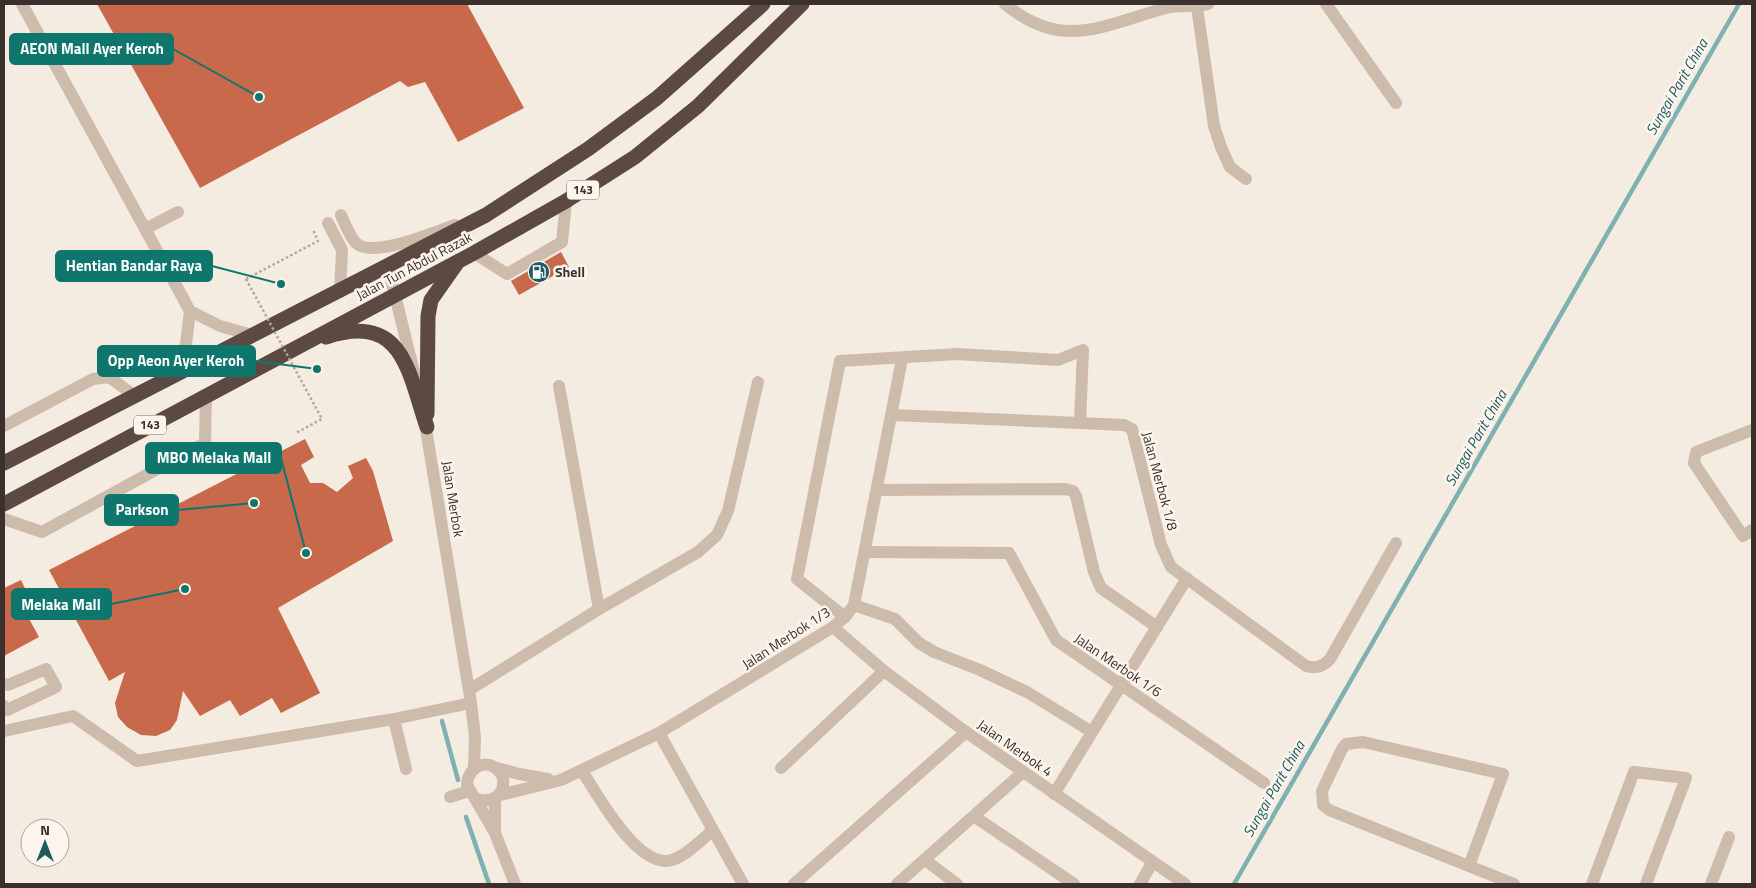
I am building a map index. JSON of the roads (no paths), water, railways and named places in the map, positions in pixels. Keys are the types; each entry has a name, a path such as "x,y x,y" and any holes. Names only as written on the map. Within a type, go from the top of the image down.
{"highway":[{"name":"Jalan Tun Abdul Razak","path":"4,464 252,335 388,268 486,215 588,149 657,98 763,4"},
{"name":"Jalan Tun Abdul Razak","path":"4,504 474,253 566,201 635,157 698,106 802,4"},
{"path":"427,427 428,316 431,300 460,260"},
{"path":"296,347 336,334 356,332 375,334 390,341 401,352 427,427"}],"street":[{"path":"22,4 190,311 220,326 252,335"},
{"path":"1005,4 1024,20 1056,30 1089,31 1169,7 1203,5 1214,126 1230,167 1246,180"},
{"path":"1326,4 1396,102"},
{"path":"474,253 507,274 562,242 566,201"},
{"path":"145,229 178,212"},
{"path":"341,215 356,244 366,248 377,249 486,215"},
{"path":"328,223 342,250 340,292"},
{"name":"Jalan Merbok","path":"388,268 396,294 427,427 471,703 475,737 474,768"},
{"path":"174,376 186,344 190,311"},
{"path":"845,617 797,579 840,361 958,354 1058,360 1083,350 1080,422"},
{"name":"Jalan Merbok 1/3","path":"497,797 561,780 659,733 833,627 845,617 854,604 902,358"},
{"path":"4,426 93,379 109,377 135,396"},
{"path":"469,690 599,609 698,552 717,535 728,511 758,382"},
{"path":"559,386 599,609"},
{"path":"4,519 42,532 205,443 206,395"},
{"name":"Jalan Merbok 1/8","path":"892,415 1080,422 1124,425 1132,429 1165,557 1171,567 1306,666 1319,668 1330,659 1396,543"},
{"path":"1752,430 1696,452 1694,463 1743,536 1752,530"},
{"path":"877,490 1065,489 1073,491 1076,496 1094,572 1101,588 1157,627"},
{"name":"Jalan Merbok 1/6","path":"865,552 1009,553 1056,640 1264,783"},
{"path":"1054,794 1187,578"},
{"path":"854,604 894,619 919,643 934,652 980,670 1027,692 1092,732"},
{"name":"Jalan Merbok 4","path":"833,627 884,671 966,732 1152,863 1185,884"},
{"path":"4,684 8,685 46,670 56,687 7,710 4,706"},
{"path":"781,768 884,671"},
{"path":"4,731 73,716 137,761 394,719 471,703"},
{"path":"394,719 406,769"},
{"path":"794,884 966,732"},
{"path":"659,733 742,884"},
{"name":"Jalan Merbok","path":"475,737 493,766"},
{"path":"1470,866 1503,774 1355,742 1346,744 1322,790 1323,805 1329,810 1514,884"},
{"path":"495,833 497,797 504,784 501,772 493,766 474,768 467,778 473,795 495,833 516,884"},
{"name":"Jalan Merbok 1/3","path":"493,766 530,777 561,780"},
{"path":"582,771 632,844 659,860 670,860 681,855 713,830"},
{"path":"897,884 975,817 1023,772"},
{"path":"1592,884 1634,772 1686,778 1646,884"},
{"path":"450,797 473,795 483,801 497,797"},
{"path":"975,817 1074,884"},
{"path":"1712,884 1729,837"},
{"path":"925,860 958,884"},
{"path":"1140,884 1152,863"}],"waterway":[{"name":"Sungai Parit China","path":"1234,884 1739,4"},
{"path":"442,721 458,780"},
{"path":"466,817 489,884"}],"place":[{"name":"AEON Mall Ayer Keroh","path":"259,97"},
{"name":"Shell","path":"539,272"},
{"name":"Hentian Bandar Raya","path":"281,284"},
{"name":"Opp Aeon Ayer Keroh","path":"317,369"},
{"name":"Parkson","path":"254,503"},
{"name":"MBO Melaka Mall","path":"306,553"},
{"name":"Melaka Mall","path":"185,589"}]}
